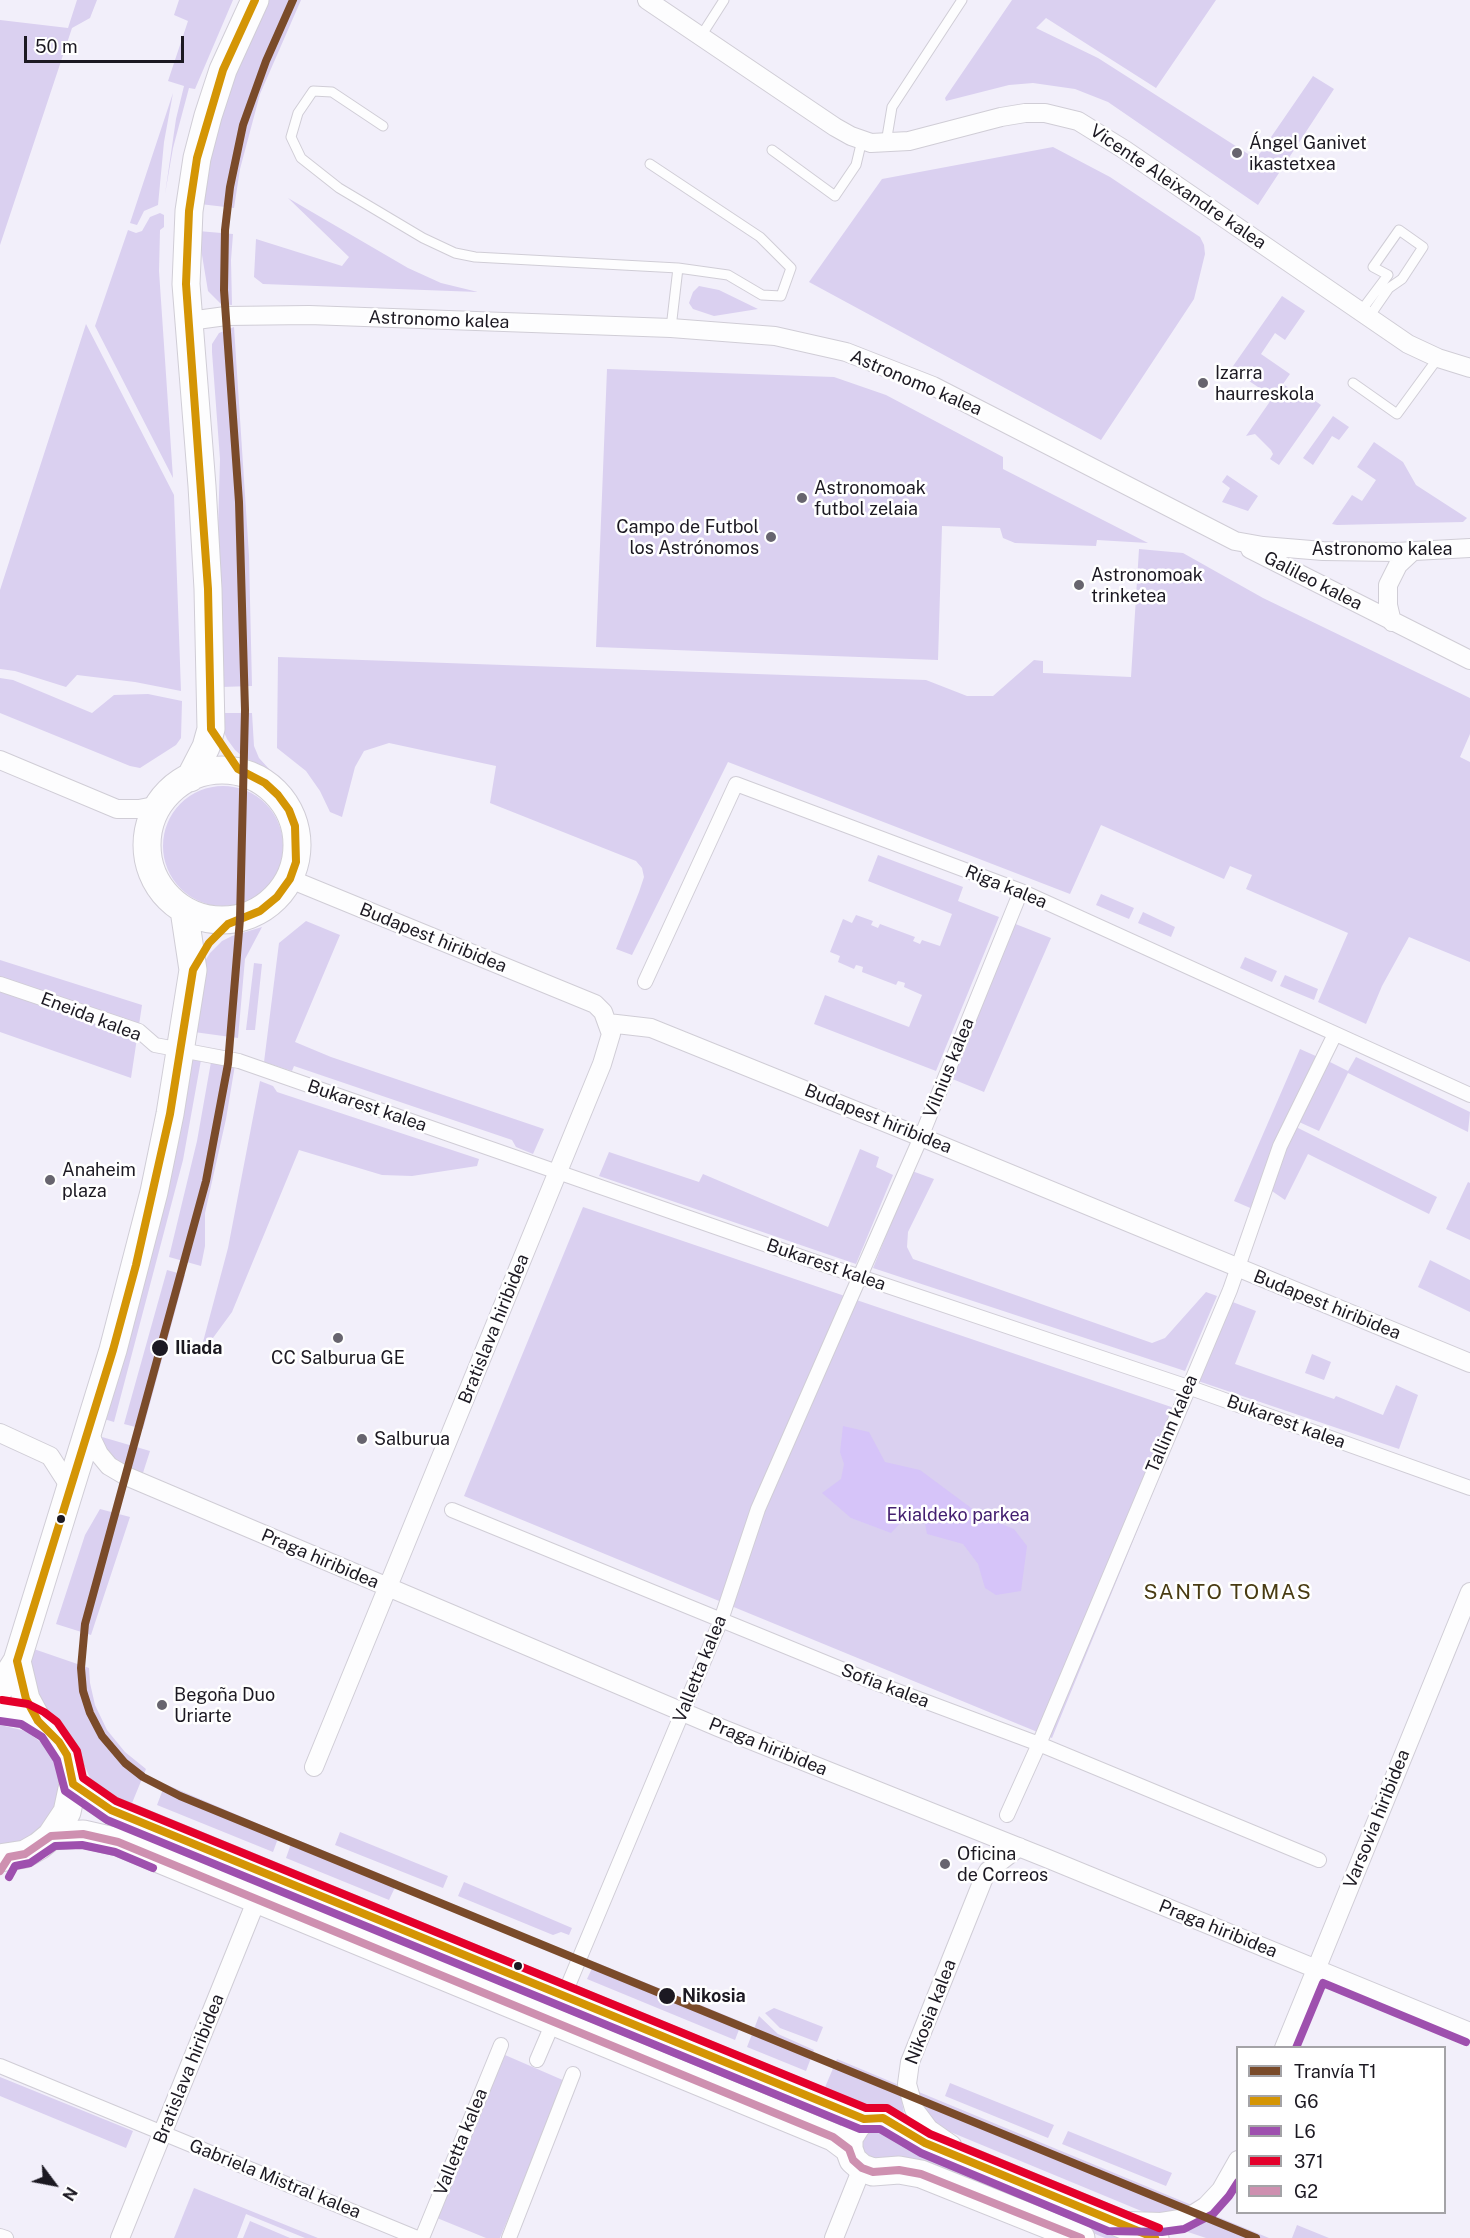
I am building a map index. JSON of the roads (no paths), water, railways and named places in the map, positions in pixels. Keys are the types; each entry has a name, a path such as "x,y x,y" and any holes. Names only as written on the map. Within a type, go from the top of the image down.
{"main road":[{"path":"190,778 206,747 211,729 204,520 185,263 189,211 197,158 208,116 223,70 255,0"},
{"path":"193,970 209,943 228,924 269,904 290,879 296,862 297,844 292,818 278,795 265,783 233,763 211,729"},
{"path":"238,919 205,919 172,902 162,890 149,863 148,833 159,805 172,789 190,778 218,770 249,775"},
{"path":"0,1688 17,1661 113,1350 139,1255 168,1126 193,970 184,910"},
{"path":"0,1858 25,1854 51,1836 67,1812 73,1784 71,1769 59,1742 38,1721 26,1699 17,1661"},
{"path":"0,1710 24,1714 38,1721"},
{"path":"73,1784 111,1810 864,2119 883,2118 918,2140 1155,2238"},
{"path":"51,1836 83,1834 118,1842 833,2137 873,2172 899,2170 921,2174 1081,2238"},
{"path":"856,2158 849,2138 864,2119"}],"street":[{"name":"Vicente Aleixandre kalea","path":"647,0 835,127 871,143 909,141 1025,113 1045,113 1078,121 1125,150 1408,344 1438,358 1470,368"},
{"name":"Astronomo kalea","path":"189,321 226,316 309,315 671,328 775,336 846,352 943,391 1235,541 1263,546 1323,551 1413,551 1470,548"},
{"name":"Galileo kalea","path":"1235,541 1470,660"},
{"name":"Galileo kalea","path":"1392,622 1388,604 1388,585 1398,565 1413,551"},
{"path":"0,760 117,808 139,809 159,805"},
{"name":"Riga kalea","path":"645,982 736,784 1021,891 1470,1095"},
{"name":"Budapest hiribidea","path":"290,879 588,1001 603,1012 608,1023 651,1028 1470,1363"},
{"name":"Vilnius kalea","path":"861,1277 921,1137 1021,891"},
{"name":"Eneida kalea","path":"0,984 139,1031 155,1046 181,1050"},
{"name":"Bratislava hiribidea","path":"314,1767 606,1053 610,1035 608,1023"},
{"name":"Tallinn kalea","path":"1007,1815 1039,1744 1238,1268 1280,1146 1335,1034"},
{"name":"Bukarest kalea","path":"181,1050 238,1061 861,1277 1188,1387 1470,1488"},
{"name":"Valletta kalea","path":"537,2060 721,1620 758,1509 861,1277"},
{"name":"Praga hiribidea","path":"88,1431 99,1454 109,1466 126,1476 682,1712 1470,2032"},
{"path":"0,1433 50,1456 70,1487"},
{"name":"Sofia kalea","path":"452,1510 868,1680 1039,1744 1319,1860"},
{"name":"Varsovia hiribidea","path":"1285,2046 1470,1592"},
{"name":"Nikosia kalea","path":"980,2166 930,2129 919,2118 911,2102 907,2084 910,2062 983,1880 988,1871 1019,1847"},
{"name":"Bratislava hiribidea","path":"120,2238 257,1899"},
{"name":"Valletta kalea","path":"422,2238 501,2045"},
{"name":"Gabriela Mistral kalea","path":"0,2066 417,2238"},
{"path":"509,2238 573,2074"},
{"path":"834,2238 856,2158"},
{"path":"1112,2221 1161,2222 1180,2219 1195,2213 1206,2206 1221,2190 1236,2164"},
{"path":"0,2236 6,2238"}],"lane":[{"path":"701,36 724,0"},
{"path":"886,143 892,107 962,0"},
{"path":"383,126 332,92 313,92 298,113 291,137 301,159 339,188 423,238 455,253 678,268 728,275 762,295 781,296 791,268 760,237 650,164"},
{"path":"772,150 835,196 856,165 862,140"},
{"path":"1399,230 1423,247 1402,279 1389,288 1365,314 1388,275 1372,267 1399,230"},
{"path":"671,328 678,268"},
{"path":"1353,383 1397,414 1438,358"}],"tram line":[{"name":"T1","path":"293,0 266,61 243,125 230,187 225,230 224,290 239,502 245,710 240,919 228,1064 206,1181 85,1624 81,1668 83,1691 90,1713 102,1736 125,1763 143,1777 180,1796 1256,2238"}],"place":[{"name":"Ángel Ganivet ikastetxea","path":"1237,153"},
{"name":"Izarra haurreskola","path":"1203,383"},
{"name":"Astronomoak futbol zelaia","path":"802,498"},
{"name":"Campo de Futbol los Astrónomos","path":"771,537"},
{"name":"Astronomoak trinketea","path":"1079,585"},
{"name":"Anaheim plaza","path":"50,1180"},
{"name":"CC Salburua GE","path":"338,1338"},
{"name":"Iliada","path":"160,1348"},
{"name":"Salburua","path":"362,1439"},
{"name":"Begoña Duo Uriarte","path":"162,1705"},
{"name":"Oficina de Correos","path":"945,1864"},
{"name":"Nikosia","path":"667,1996"}],"district":[{"name":"SANTO TOMAS","path":"1228,1593"}],"park label":[{"name":"Ekialdeko parkea","path":"958,1515"}]}
